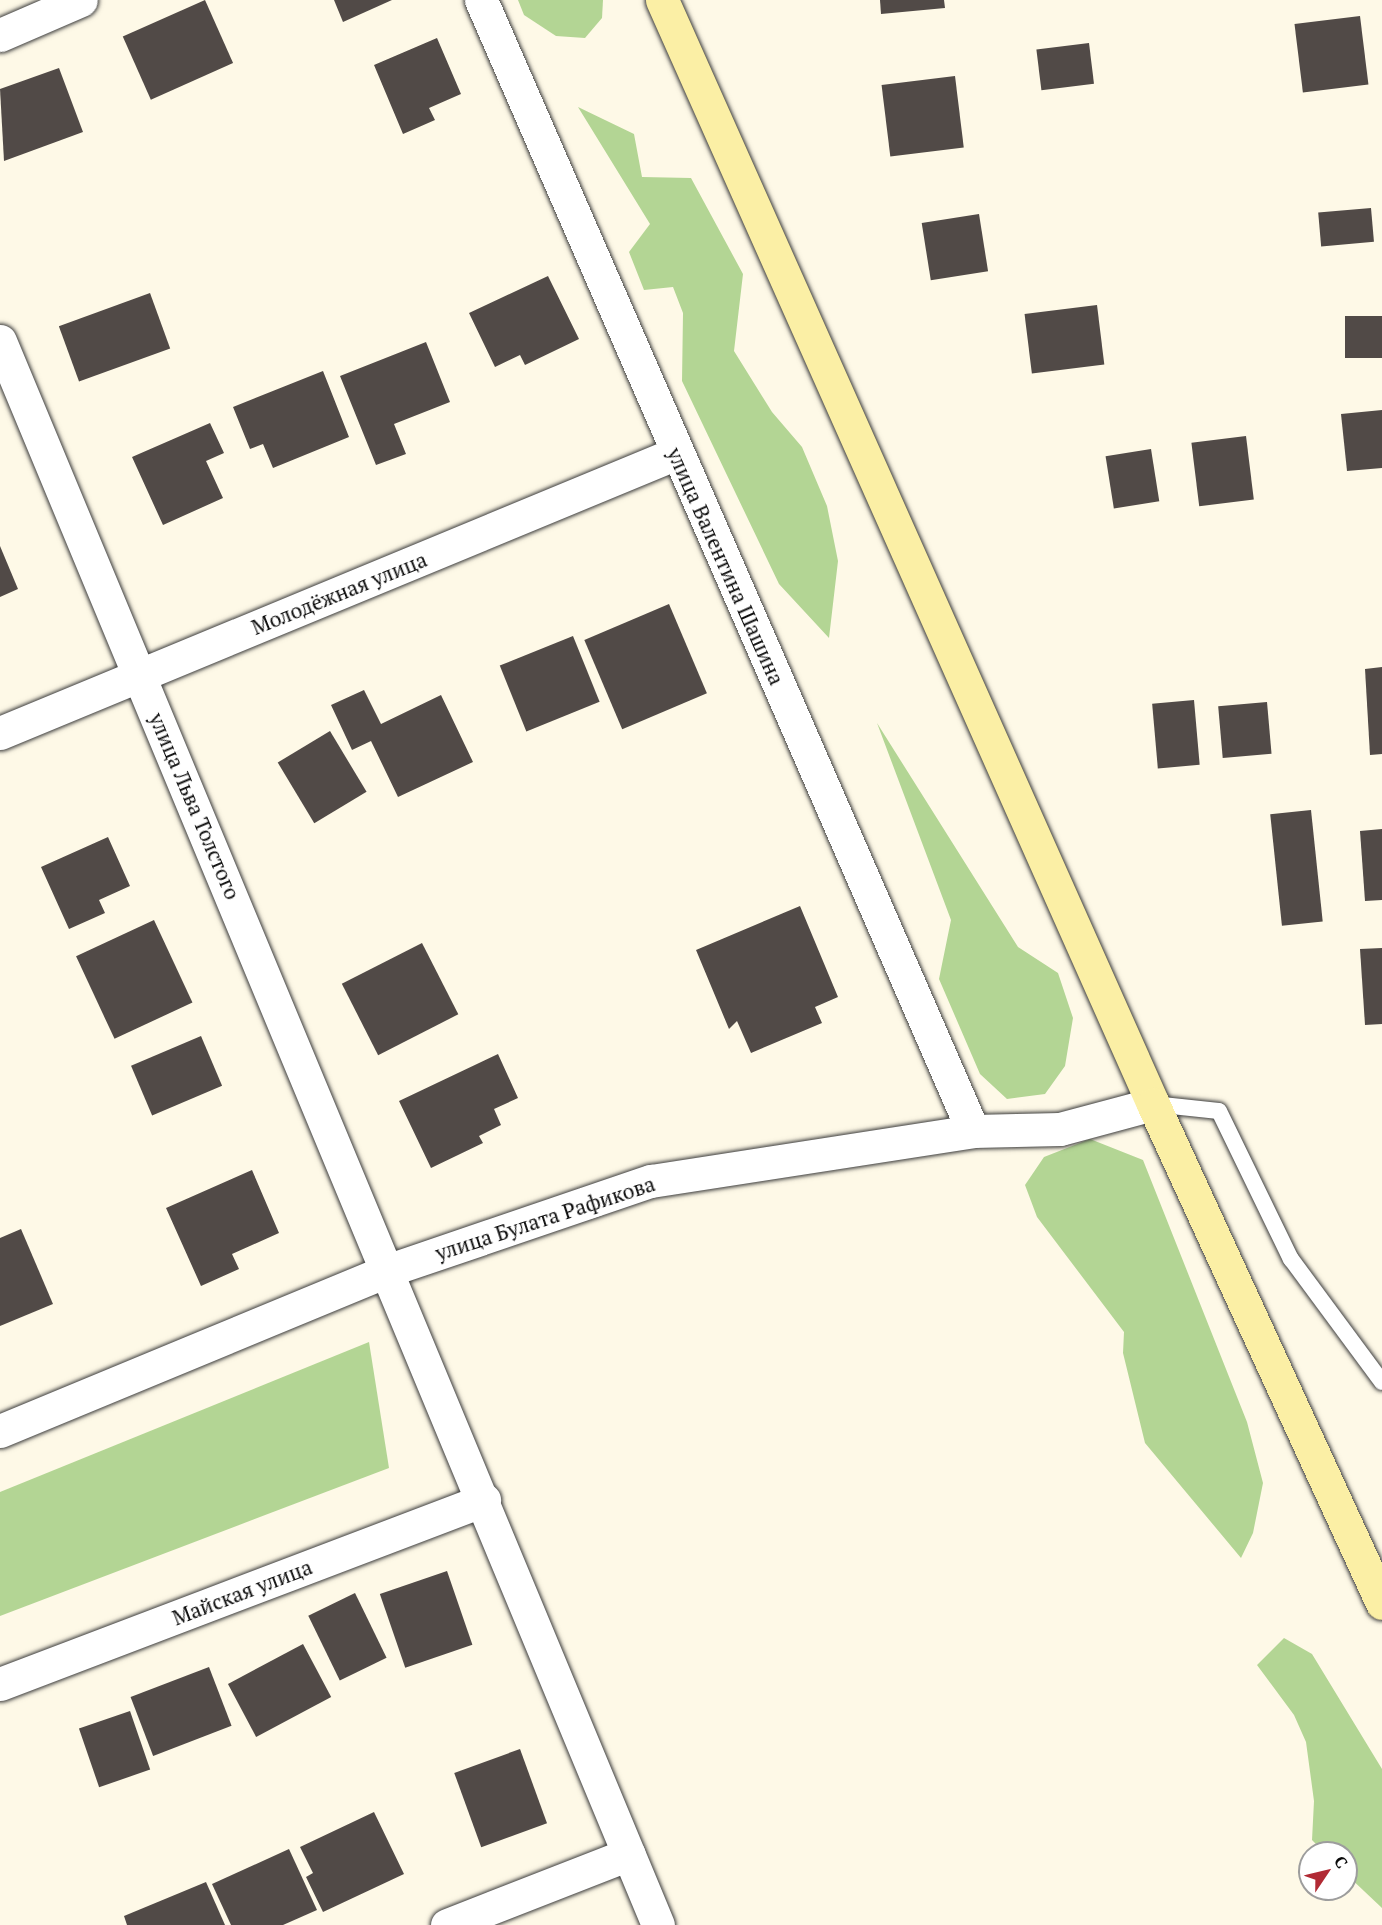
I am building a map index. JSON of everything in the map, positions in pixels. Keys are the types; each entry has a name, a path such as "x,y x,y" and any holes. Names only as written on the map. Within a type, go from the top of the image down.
{"street":[{"path":"0,35 81,0"},
{"name":"улица Валентина Шашина","path":"481,0 973,1131"},
{"path":"667,3 1153,1104 1382,1603"},
{"name":"улица Льва Толстого","path":"0,341 389,1270 658,1925"},
{"name":"Молодёжная улица","path":"0,733 677,453"},
{"name":"улица Булата Рафикова","path":"0,1431 389,1270 651,1181 973,1131 1060,1129 1153,1104"},
{"name":"Майская улица","path":"0,1684 484,1500"},
{"path":"447,1925 629,1854"}],"lane":[{"path":"1153,1104 1219,1111 1291,1259 1382,1382"}],"green space":[{"path":"518,0 603,0 602,18 585,38 556,36 524,15"},
{"path":"578,107 634,134 642,177 691,178 743,274 734,351 772,412 802,447 827,506 838,561 829,638 779,584 682,381 683,313 673,287 644,290 629,252 650,224"},
{"path":"877,723 1018,947 1058,973 1073,1018 1065,1066 1045,1094 1007,1099 980,1074 939,979 951,920"},
{"path":"1090,1139 1143,1160 1247,1422 1263,1483 1253,1533 1241,1558 1145,1443 1123,1353 1124,1332 1037,1217 1025,1185 1044,1157"},
{"path":"369,1342 389,1468 0,1616 0,1492"},
{"path":"1284,1638 1312,1654 1382,1769 1382,1908 1358,1885 1358,1841 1312,1840 1314,1801 1306,1742 1294,1715 1257,1665"}],"building":[{"path":"205,0 233,63 151,100 123,37"},
{"path":"334,0 392,0 343,22"},
{"path":"880,0 944,0 945,8 881,14"},
{"path":"1360,16 1368,84 1303,93 1294,24"},
{"path":"437,38 461,94 429,108 435,120 403,134 374,65"},
{"path":"1089,43 1094,84 1041,90 1036,49"},
{"path":"59,68 83,132 4,161 0,89"},
{"path":"955,76 964,147 890,156 882,85"},
{"path":"1371,208 1374,242 1321,246 1318,213"},
{"path":"979,214 988,271 931,280 922,223"},
{"path":"548,276 579,339 525,365 520,355 495,367 469,313"},
{"path":"150,293 170,348 79,382 59,326"},
{"path":"1097,305 1104,365 1032,373 1025,314"},
{"path":"1345,316 1382,316 1382,358 1345,358"},
{"path":"426,342 450,402 394,424 406,454 376,465 340,376"},
{"path":"323,371 349,437 273,468 263,444 250,449 233,407"},
{"path":"1382,410 1382,468 1347,471 1341,414"},
{"path":"210,423 224,453 206,461 223,498 163,525 132,457"},
{"path":"1246,436 1254,500 1199,506 1191,443"},
{"path":"1151,449 1159,501 1114,509 1106,456"},
{"path":"0,546 18,589 0,597"},
{"path":"669,604 707,693 622,729 584,640"},
{"path":"573,636 600,702 526,731 500,666"},
{"path":"1382,667 1382,754 1370,755 1365,669"},
{"path":"364,690 381,724 441,695 473,762 398,797 371,741 352,750 331,705"},
{"path":"1194,700 1200,765 1158,768 1152,704"},
{"path":"1267,702 1272,754 1223,758 1218,706"},
{"path":"330,731 367,792 314,823 278,762"},
{"path":"1311,810 1323,921 1282,926 1270,814"},
{"path":"1382,829 1382,900 1365,901 1360,831"},
{"path":"108,837 130,886 99,900 105,913 69,929 41,867"},
{"path":"800,906 838,997 815,1007 822,1023 751,1053 737,1021 729,1029 696,950"},
{"path":"154,920 192,1002 115,1039 76,956"},
{"path":"422,943 458,1014 378,1055 342,984"},
{"path":"1382,948 1382,1024 1365,1025 1360,949"},
{"path":"201,1036 222,1086 152,1115 131,1066"},
{"path":"498,1054 518,1098 494,1109 501,1125 479,1136 483,1143 431,1168 399,1101"},
{"path":"252,1170 279,1233 232,1254 239,1269 201,1286 166,1208"},
{"path":"21,1229 53,1304 0,1326 0,1238"},
{"path":"447,1571 472,1645 405,1668 380,1594"},
{"path":"355,1593 387,1658 340,1681 308,1616"},
{"path":"303,1644 331,1697 256,1737 228,1684"},
{"path":"209,1667 232,1726 153,1756 131,1697"},
{"path":"130,1711 150,1770 99,1787 79,1729"},
{"path":"520,1749 547,1823 481,1847 454,1773"},
{"path":"374,1812 404,1874 323,1912 306,1877 313,1873 300,1847"},
{"path":"289,1849 317,1910 283,1925 231,1925 212,1884"},
{"path":"206,1882 225,1925 127,1925 124,1916"}]}
